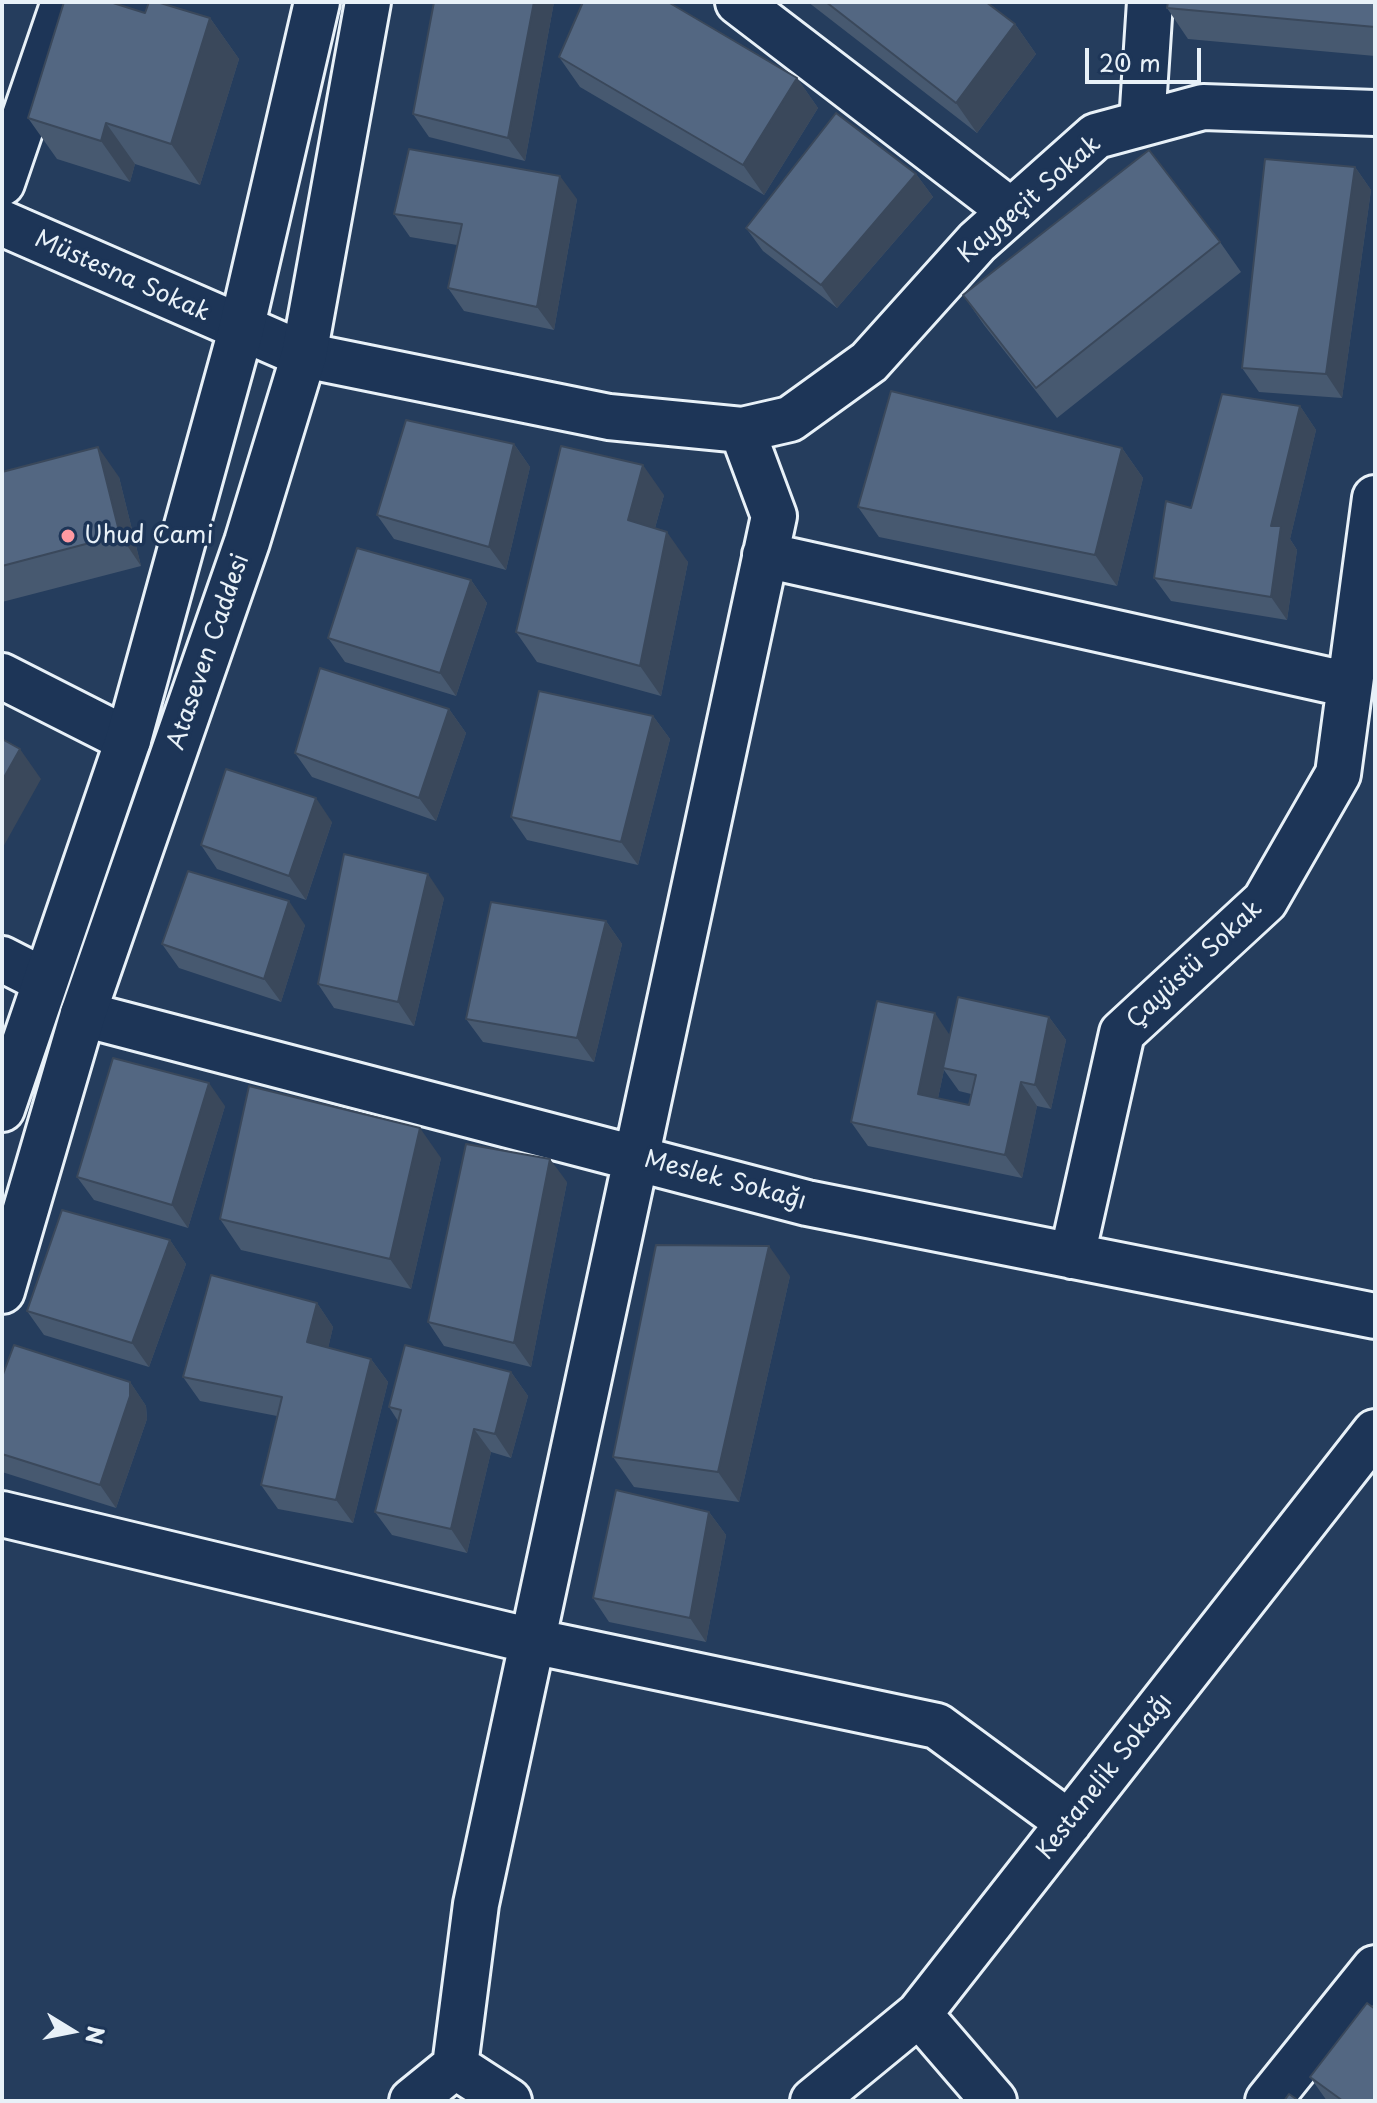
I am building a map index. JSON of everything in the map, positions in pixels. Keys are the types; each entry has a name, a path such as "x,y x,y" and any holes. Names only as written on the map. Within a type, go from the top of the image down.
{"street":[{"path":"2,183 64,2"},
{"name":"Ataseven Caddesi","path":"2,1109 128,740 241,330 317,2"},
{"name":"Ataseven Caddesi","path":"2,1291 83,1014 247,542 304,355 368,2"},
{"path":"738,2 1011,211"},
{"path":"1142,123 1150,2"},
{"name":"Kaygeçit Sokak","path":"790,419 869,362 977,242 1096,136 1203,107 1375,113"},
{"name":"Müstesna Sokak","path":"2,223 304,355 609,417 742,430 790,419"},
{"path":"412,2101 455,2066 476,1904 774,516 742,430"},
{"name":"Çayüstü Sokak","path":"1072,1256 1122,1033 1265,901 1338,774 1350,685 1367,613 1375,498"},
{"path":"765,555 1350,685"},
{"path":"2,676 128,740"},
{"path":"2,959 45,981"},
{"name":"Meslek Sokağı","path":"83,1014 807,1203 1375,1316"},
{"name":"Kestanelik Sokağı","path":"813,2101 919,2014 1375,1432"},
{"path":"2,1514 532,1641 937,1726 1069,1823"},
{"path":"1268,2101 1375,1968"},
{"path":"919,2014 994,2101"},
{"path":"455,2066 509,2101"}],"building":[{"path":"64,2 110,2 145,13 149,2 157,2 210,18 171,144 106,123 101,141 28,118"},
{"path":"434,2 534,2 508,138 413,114"},
{"path":"583,2 668,2 797,78 743,165 559,57"},
{"path":"826,2 986,2 1015,24 956,103"},
{"path":"1168,2 1375,2 1375,27 1167,8"},
{"path":"836,113 916,174 821,285 746,228"},
{"path":"409,149 560,176 537,307 448,288 462,224 394,214"},
{"path":"1149,150 1220,242 1036,388 963,295"},
{"path":"1265,159 1355,167 1326,374 1242,368"},
{"path":"891,391 1122,448 1095,555 858,507"},
{"path":"1222,394 1300,406 1271,526 1281,526 1271,597 1154,578 1166,501 1191,508"},
{"path":"406,420 514,444 489,547 377,515"},
{"path":"561,446 643,465 628,520 667,532 640,666 516,632"},
{"path":"98,447 120,535 2,566 2,472"},
{"path":"357,548 471,580 440,673 328,638"},
{"path":"320,668 449,709 419,798 295,753"},
{"path":"539,691 653,716 621,842 511,817"},
{"path":"2,739 20,749 2,781"},
{"path":"226,769 316,798 289,876 201,845"},
{"path":"344,854 428,874 398,1002 318,984"},
{"path":"188,871 289,901 264,979 162,944"},
{"path":"491,902 606,921 577,1038 466,1019"},
{"path":"958,997 1049,1017 1035,1085 1021,1082 1005,1155 851,1122 877,1001 935,1013 918,1094 969,1105 976,1075 943,1068"},
{"path":"113,1058 209,1083 172,1205 77,1177"},
{"path":"249,1086 420,1128 390,1259 220,1219"},
{"path":"466,1144 550,1159 514,1343 428,1322"},
{"path":"62,1210 170,1240 132,1343 27,1311"},
{"path":"656,1245 769,1246 718,1472 613,1457"},
{"path":"211,1275 317,1303 307,1342 371,1359 336,1500 261,1485 282,1397 183,1377"},
{"path":"14,1345 130,1382 130,1396 100,1485 2,1454 2,1377"},
{"path":"405,1345 511,1372 495,1434 474,1429 451,1529 375,1512 401,1410 389,1407"},
{"path":"616,1490 709,1512 690,1618 593,1598"},
{"path":"1367,2003 1375,2009 1375,2101 1343,2101 1310,2077"},
{"path":"1289,2094 1299,2101 1284,2101"}],"place":[{"name":"Uhud Cami","path":"68,536"}]}
